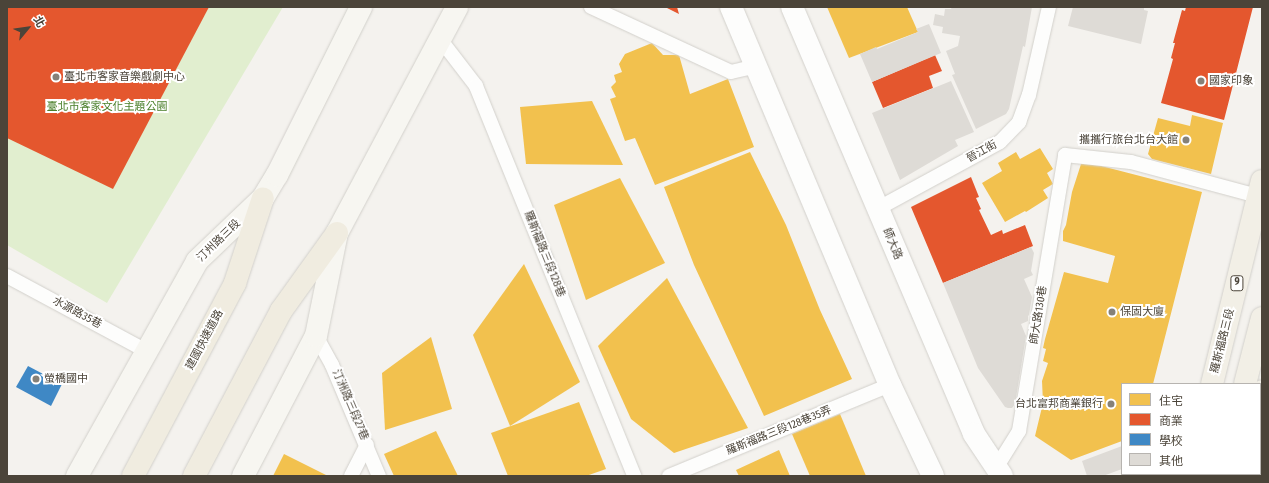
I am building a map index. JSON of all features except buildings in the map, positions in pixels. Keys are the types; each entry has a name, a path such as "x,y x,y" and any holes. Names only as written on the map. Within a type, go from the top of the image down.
{"highway":[{"name":"建國快速道路","path":"133,476 235,283 263,198"},
{"path":"194,476 281,311 338,233"}],"main road":[{"name":"汀州路三段","path":"77,476 197,261 263,198 277,175 361,7"},
{"path":"243,476 316,336 338,233 457,7"},
{"name":"羅斯福路三段","path":"1212,383 1260,189"},
{"path":"1246,383 1262,318"}],"street":[{"path":"731,7 890,385 933,476"},
{"name":"師大路","path":"792,7 974,434 999,472"}],"lane":[{"path":"591,7 731,72 756,66"},
{"name":"晉江街","path":"877,209 1000,142 1019,122 1029,95 1049,7"},
{"name":"羅斯福路三段128巷","path":"440,39 476,86 634,476"},
{"name":"師大路130巷","path":"999,472 1019,431 1065,155 1131,162 1260,189"},
{"name":"水源路35巷","path":"7,276 146,351"},
{"name":"汀洲路三段27巷","path":"316,336 332,364 379,476"},
{"name":"羅斯福路三段128巷35弄","path":"669,476 890,385"},
{"path":"351,476 367,445"}],"green space":[{"name":"臺北市客家文化主題公園","path":"7,7 283,7 107,303 7,245"}],"place":[{"name":"臺北市客家音樂戲劇中心","path":"56,77"},
{"name":"國家印象","path":"1201,81"},
{"name":"攜攜行旅台北台大館","path":"1186,140"},
{"name":"保固大廈","path":"1112,312"},
{"name":"螢橋國中","path":"36,379"},
{"name":"台北富邦商業銀行","path":"1111,404"}]}
